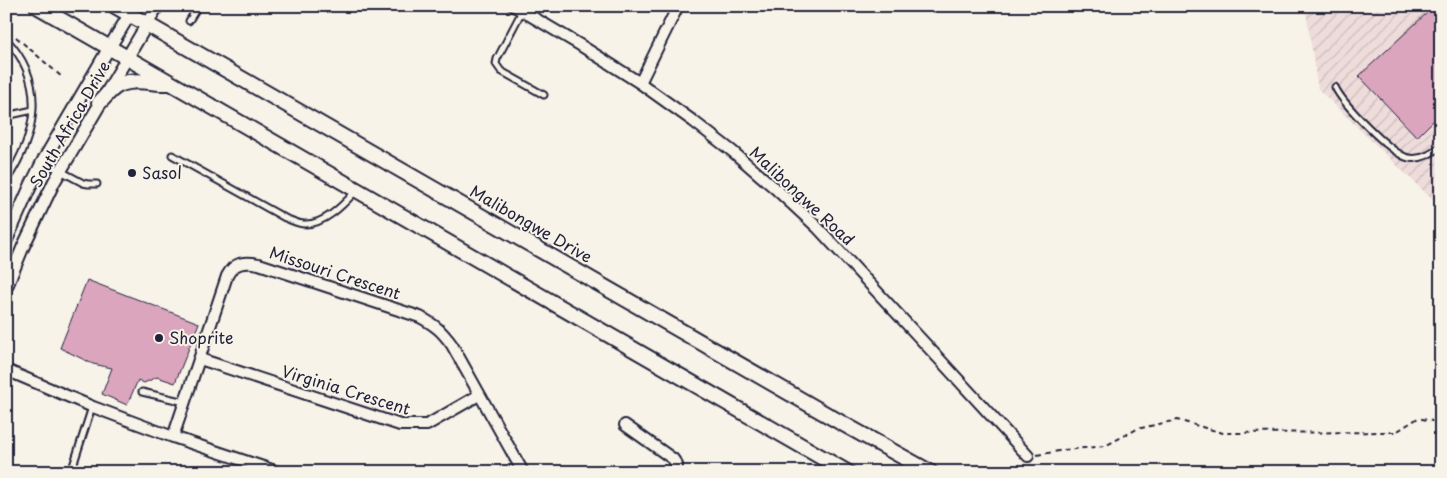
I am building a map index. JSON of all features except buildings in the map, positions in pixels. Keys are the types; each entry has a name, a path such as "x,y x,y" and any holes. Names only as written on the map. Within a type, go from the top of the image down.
{"main road":[{"path":"37,6 847,472"},
{"name":"Malibongwe Drive","path":"115,6 132,10 147,24 930,472"},
{"path":"99,103 114,89 124,83 170,83"}],"street":[{"path":"147,24 158,6"},
{"path":"640,83 678,6"},
{"name":"Malibongwe Road","path":"518,9 640,83 694,121 732,151 817,227 1028,456"},
{"name":"South Africa Drive","path":"6,241 43,161 132,10"},
{"name":"South Africa Drive","path":"6,288 60,170 147,24"},
{"name":"Missouri Crescent","path":"173,437 228,273 239,264 249,262 420,317 430,322 441,331 452,345 523,472"},
{"name":"Virginia Crescent","path":"200,359 400,425 426,425 480,395"},
{"path":"6,370 173,437 278,472"},
{"path":"625,425 676,461 677,466 674,472"}],"lane":[{"path":"189,21 198,6"},
{"path":"518,9 496,64 501,71 544,95"},
{"path":"6,39 14,47 22,60 33,87 33,110 29,136 6,181"},
{"path":"1335,87 1339,96 1363,122 1403,156 1416,159 1434,152 1441,146"},
{"path":"6,116 33,110"},
{"path":"172,154 285,218 302,224 325,218 358,190"},
{"path":"43,161 83,183 98,184"},
{"path":"142,392 185,402"},
{"path":"71,472 93,406"}],"path":[{"path":"13,36 63,78"},
{"path":"1028,456 1105,446 1137,429 1177,420 1223,433 1396,432 1418,418 1441,423"}],"shaded area":[{"path":"1305,6 1441,6 1441,208 1318,89"}],"place":[{"name":"Sasol","path":"132,173"},
{"name":"Shoprite","path":"159,338"}]}
